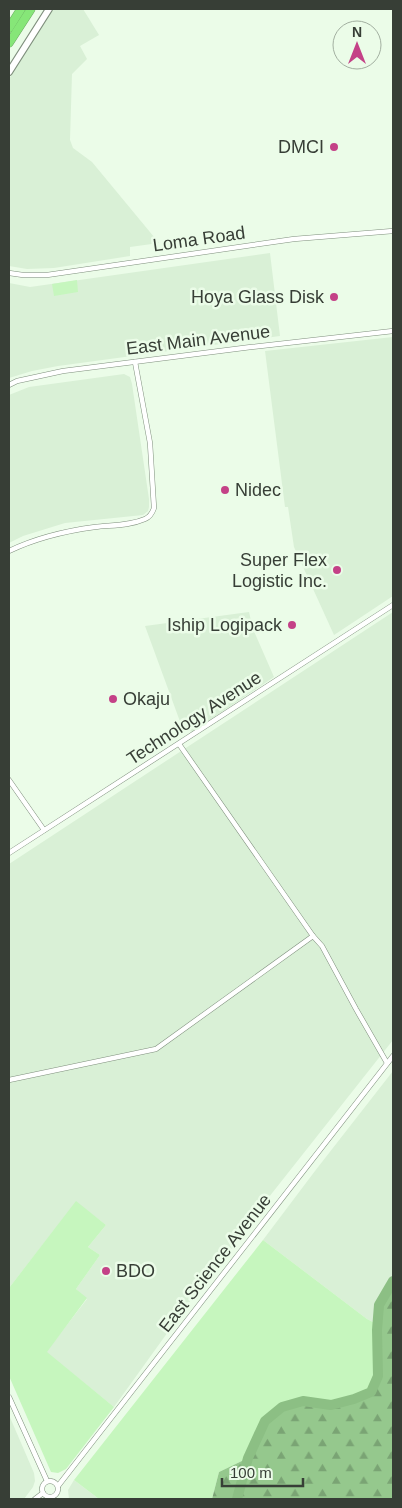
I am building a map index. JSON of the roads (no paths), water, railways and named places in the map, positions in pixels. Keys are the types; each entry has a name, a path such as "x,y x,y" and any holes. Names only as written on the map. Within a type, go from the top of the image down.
{"highway":[{"path":"9,28 21,9"},
{"path":"9,44 31,9"}],"main road":[{"path":"9,72 49,9"}],"street":[{"name":"Loma Road","path":"9,273 47,275 294,239 393,231"},
{"name":"East Main Avenue","path":"9,385 17,381 63,371 251,346 393,331"},
{"path":"9,551 52,535 132,523 152,515 154,508 150,443 134,362"},
{"name":"Technology Avenue","path":"9,853 393,605"},
{"path":"179,744 313,936 322,946 388,1063"},
{"path":"9,780 44,830"},
{"path":"9,1080 156,1049 313,936"},
{"name":"East Science Avenue","path":"58,1486 317,1156 393,1056"},
{"path":"9,1397 47,1481"},
{"path":"47,1481 53,1481 58,1486 58,1491 52,1497 43,1494 42,1485 47,1481"},
{"path":"35,1499 43,1494"}],"waterway":[{"path":"237,1499 248,1458 265,1421 282,1407 303,1401 331,1405 371,1392 378,1376 377,1330 379,1305 393,1281"}],"place":[{"name":"DMCI","path":"334,147"},
{"name":"Hoya Glass Disk","path":"334,297"},
{"name":"Nidec","path":"225,490"},
{"name":"Super Flex Logistic Inc.","path":"337,570"},
{"name":"Iship Logipack","path":"292,625"},
{"name":"Okaju","path":"113,699"},
{"name":"BDO","path":"106,1271"}]}
